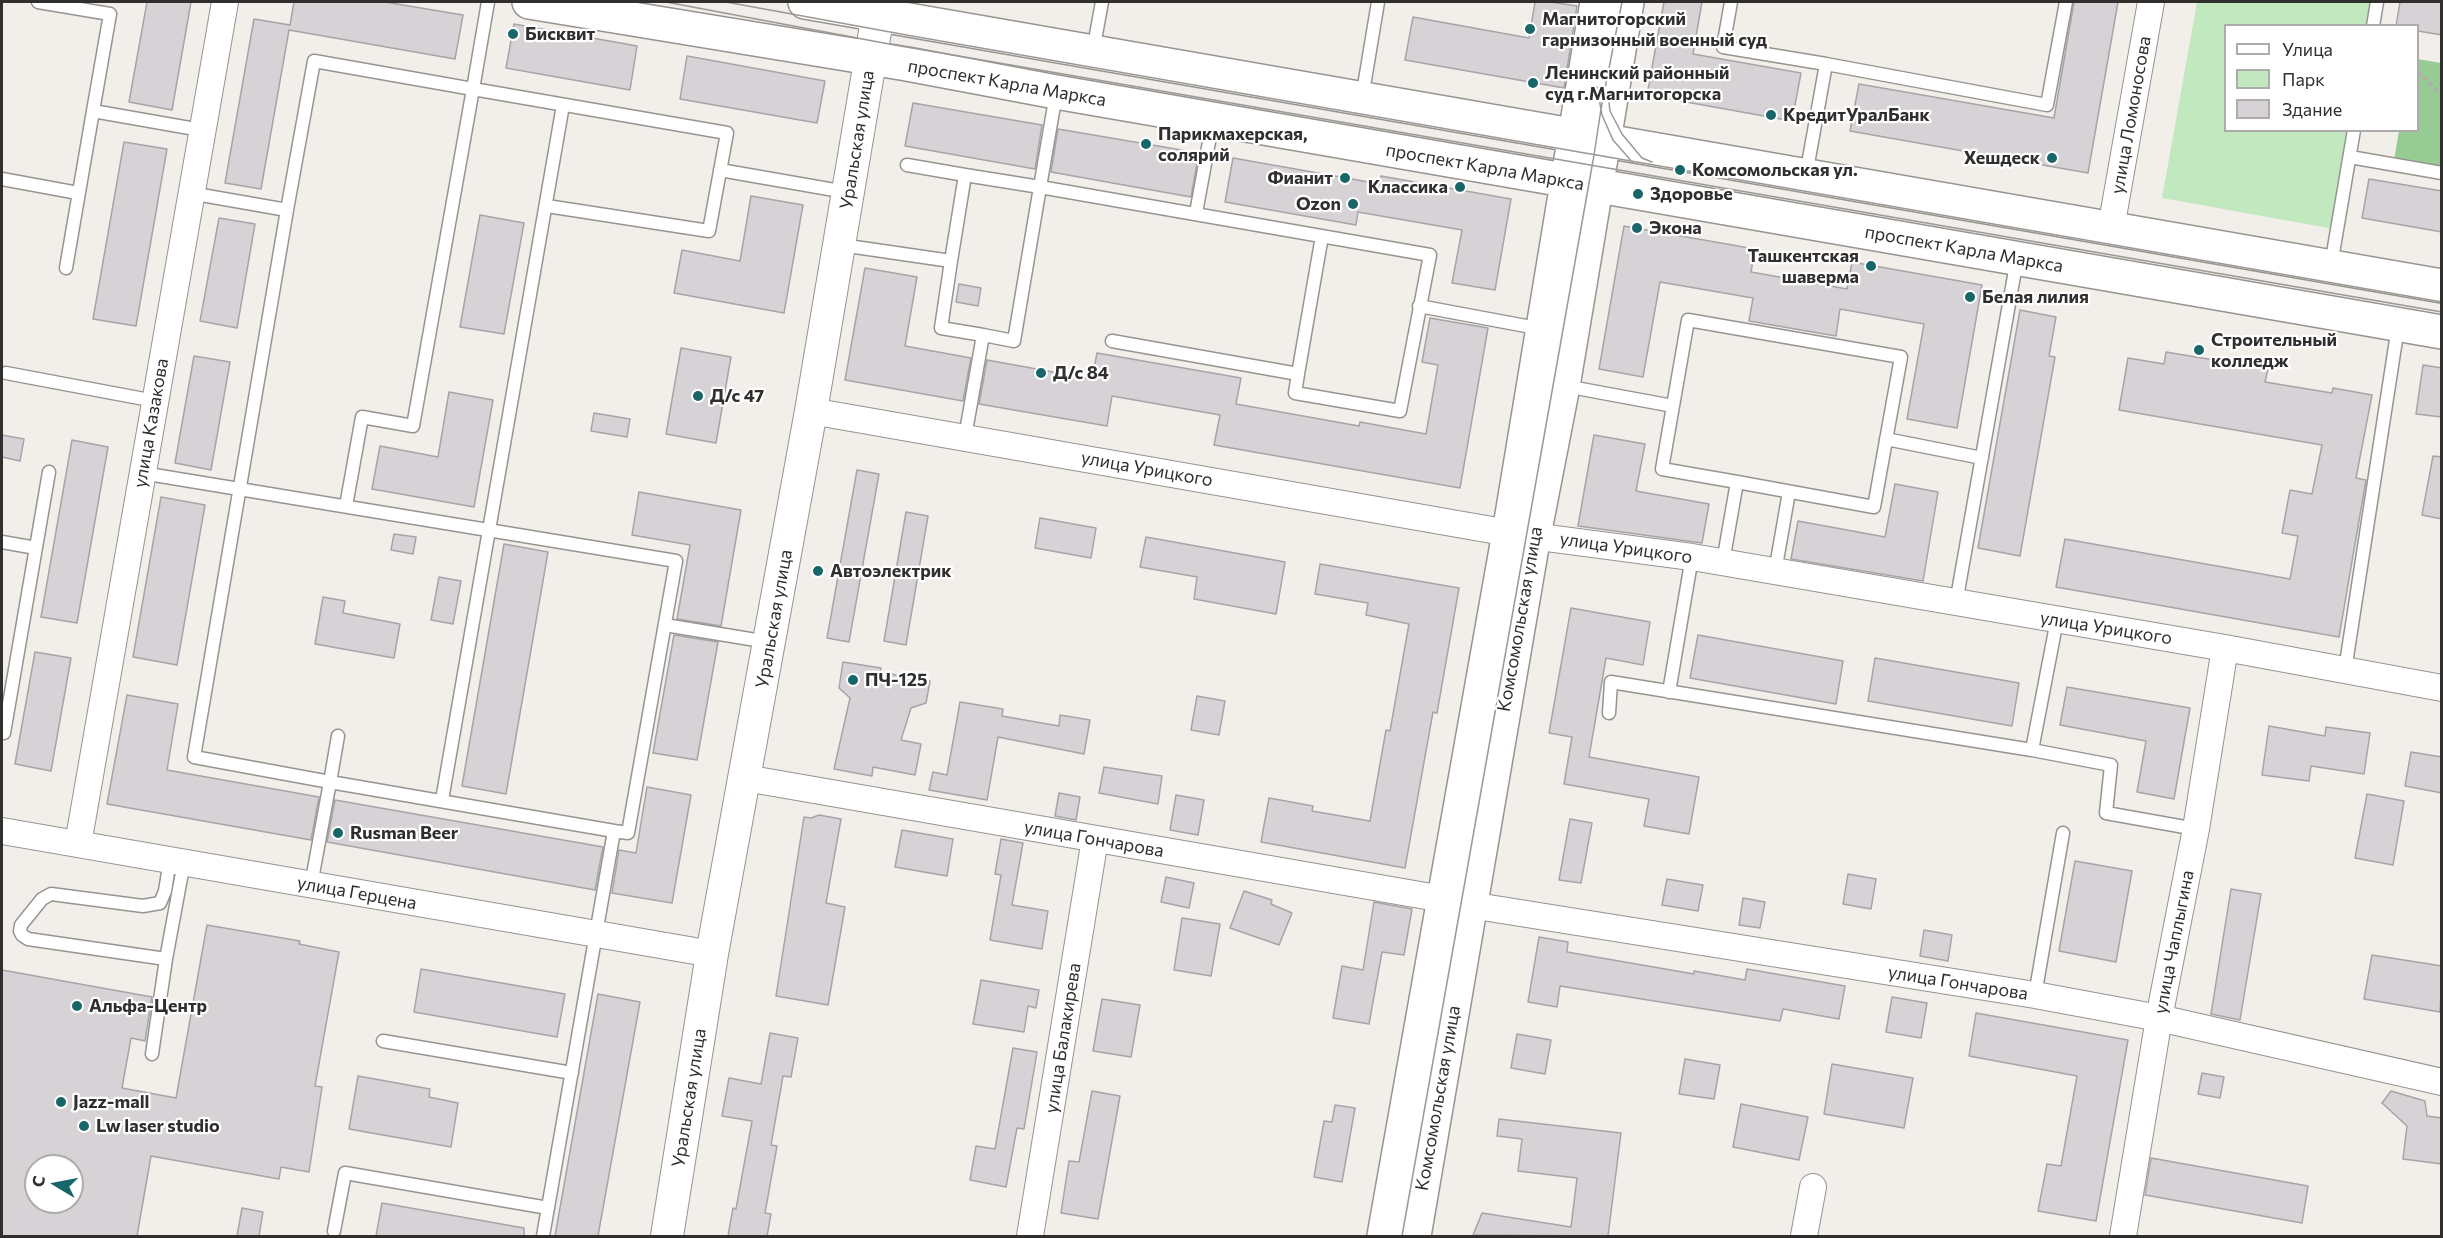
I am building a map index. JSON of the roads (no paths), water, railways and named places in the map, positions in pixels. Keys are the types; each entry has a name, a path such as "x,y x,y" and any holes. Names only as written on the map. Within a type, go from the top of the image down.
{"main road":[{"name":"проспект Карла Маркса","path":"529,2 2442,332"},
{"path":"805,2 879,8 1093,52 2442,286"},
{"name":"Комсомольская улица","path":"1521,534 1563,386 1583,184 1590,139 1597,2"},
{"name":"Комсомольская улица","path":"1590,139 1607,110 1627,2"},
{"name":"Комсомольская улица","path":"1384,1236 1457,902 1521,534 1543,330 1583,184"},
{"name":"Комсомольская улица","path":"1414,1236 1457,902"}],"street":[{"name":"улица Казакова","path":"78,844 225,2"},
{"name":"улица Ломоносова","path":"2111,228 2151,2"},
{"name":"Уральская улица","path":"667,1236 712,954 811,411 879,8"},
{"name":"улица Урицкого","path":"811,411 1521,534 1723,562 2225,648 2442,688"},
{"name":"улица Чаплыгина","path":"2123,1236 2159,1018 2196,829 2225,648"},
{"name":"улица Гончарова","path":"745,778 1457,902 2035,995 2159,1018 2442,1082"},
{"name":"улица Герцена","path":"2,831 712,954"},
{"name":"улица Балакирева","path":"1030,1236 1095,839"},
{"path":"1804,1236 1813,1187"}],"lane":[{"path":"38,2 110,14 66,268"},
{"path":"346,506 362,417 413,426 488,2"},
{"path":"1093,52 1102,2"},
{"path":"1362,99 1378,2"},
{"path":"1731,2 1723,47 2047,105 2066,2"},
{"path":"2373,24 2377,2"},
{"path":"142,473 238,490 676,561 628,833 194,757 238,490 314,62 727,133 709,231 547,206"},
{"path":"1806,176 1826,64"},
{"path":"965,175 941,328 1014,340 1056,93"},
{"path":"442,800 563,105"},
{"path":"93,111 201,130"},
{"path":"1196,213 1213,120"},
{"path":"2331,267 2354,132"},
{"path":"2350,156 2442,173"},
{"path":"907,165 1196,213 1430,255 1400,411 1295,393 1322,236"},
{"path":"720,170 848,192"},
{"path":"2,179 78,193"},
{"path":"190,193 287,210"},
{"path":"839,245 951,261"},
{"path":"1956,603 2017,258"},
{"path":"1419,306 1543,330"},
{"path":"1688,320 1901,357 1874,507 1662,469 1673,406 1688,320"},
{"path":"2346,670 2398,324"},
{"path":"965,437 982,335"},
{"path":"1112,342 1298,374"},
{"path":"6,373 154,401"},
{"path":"1563,386 1673,406"},
{"path":"1886,439 1982,458"},
{"path":"2,732 4,733 49,472"},
{"path":"1723,562 1737,482"},
{"path":"1775,572 1789,492"},
{"path":"2,542 36,548"},
{"path":"1669,692 1692,557"},
{"path":"2032,750 2057,620"},
{"path":"665,625 770,642"},
{"path":"1609,713 1611,682 2032,750 2111,765 2106,813 2196,829"},
{"path":"311,885 338,736"},
{"path":"543,1236 614,831"},
{"path":"2035,995 2063,833"},
{"path":"160,903 177,861"},
{"path":"152,1054 176,908 177,861"},
{"path":"166,959 28,939 20,931 21,925 42,899 51,894 143,906 160,903 176,908"},
{"path":"382,1041 572,1073"},
{"path":"334,1231 345,1173 548,1209"}],"tram line":[{"path":"666,2 889,44 2442,312"},
{"path":"726,2 2442,302"},
{"path":"1402,1236 1601,109 1622,2"},
{"path":"1597,87 1602,115 1613,140 1633,163"},
{"path":"1608,94 1610,111 1622,134 1642,158 1652,162"}],"place":[{"name":"Магнитогорский гарнизонный военный суд","path":"1530,29"},
{"name":"Бисквит","path":"513,34"},
{"name":"Ленинский районный суд г.Магнитогорска","path":"1533,83"},
{"name":"КредитУралБанк","path":"1771,115"},
{"name":"Парикмахерская, солярий","path":"1146,144"},
{"name":"Хешдеск","path":"2052,158"},
{"name":"Комсомольская ул.","path":"1680,170"},
{"name":"Фианит","path":"1345,178"},
{"name":"Классика","path":"1460,187"},
{"name":"Здоровье","path":"1638,194"},
{"name":"Ozon","path":"1353,204"},
{"name":"Экона","path":"1637,228"},
{"name":"Ташкентская шаверма","path":"1871,266"},
{"name":"Белая лилия","path":"1970,297"},
{"name":"Строительный колледж","path":"2199,350"},
{"name":"Д/с 84","path":"1041,373"},
{"name":"Д/с 47","path":"698,396"},
{"name":"Автоэлектрик","path":"818,571"},
{"name":"ПЧ-125","path":"853,680"},
{"name":"Rusman Beer","path":"338,833"},
{"name":"Альфа-Центр","path":"77,1006"},
{"name":"Jazz-mall","path":"61,1102"},
{"name":"Lw laser studio","path":"84,1126"}]}
